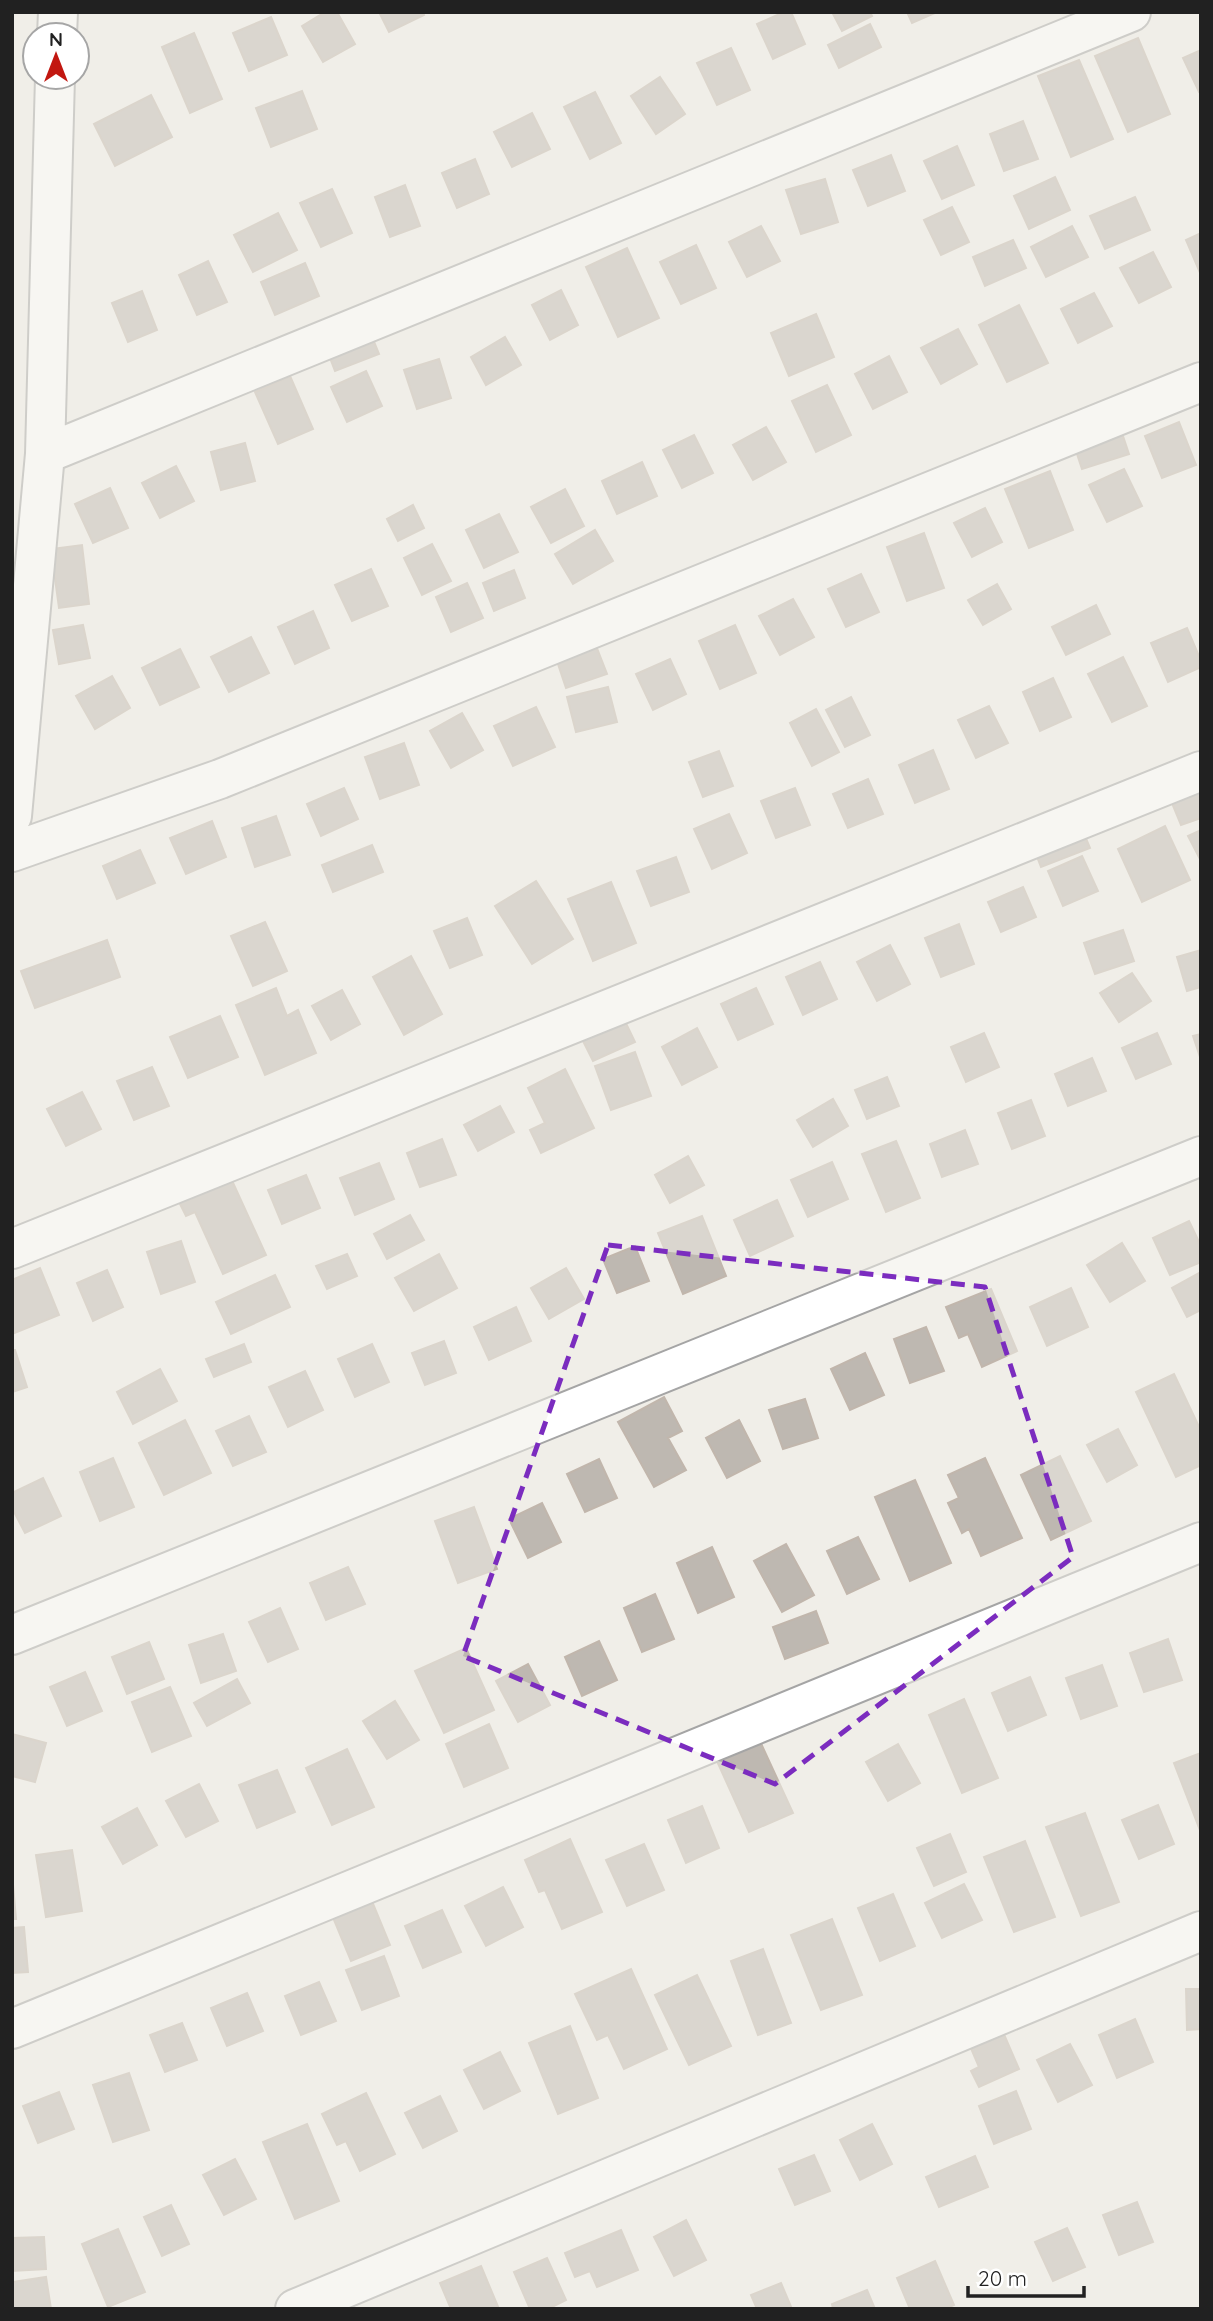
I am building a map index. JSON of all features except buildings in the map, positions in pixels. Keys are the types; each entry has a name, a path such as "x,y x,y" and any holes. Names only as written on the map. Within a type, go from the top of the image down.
{"street":[{"path":"45,454 1131,12"},
{"path":"12,816 45,454 55,91"},
{"path":"12,852 220,779 1201,382"},
{"path":"12,1249 1201,771"},
{"path":"12,1635 1201,1156"},
{"path":"12,2029 1201,1542"},
{"path":"295,2309 1201,1931"}],"highlighted area":[{"path":"608,1245 985,1287 1073,1557 775,1784 463,1656"}]}
